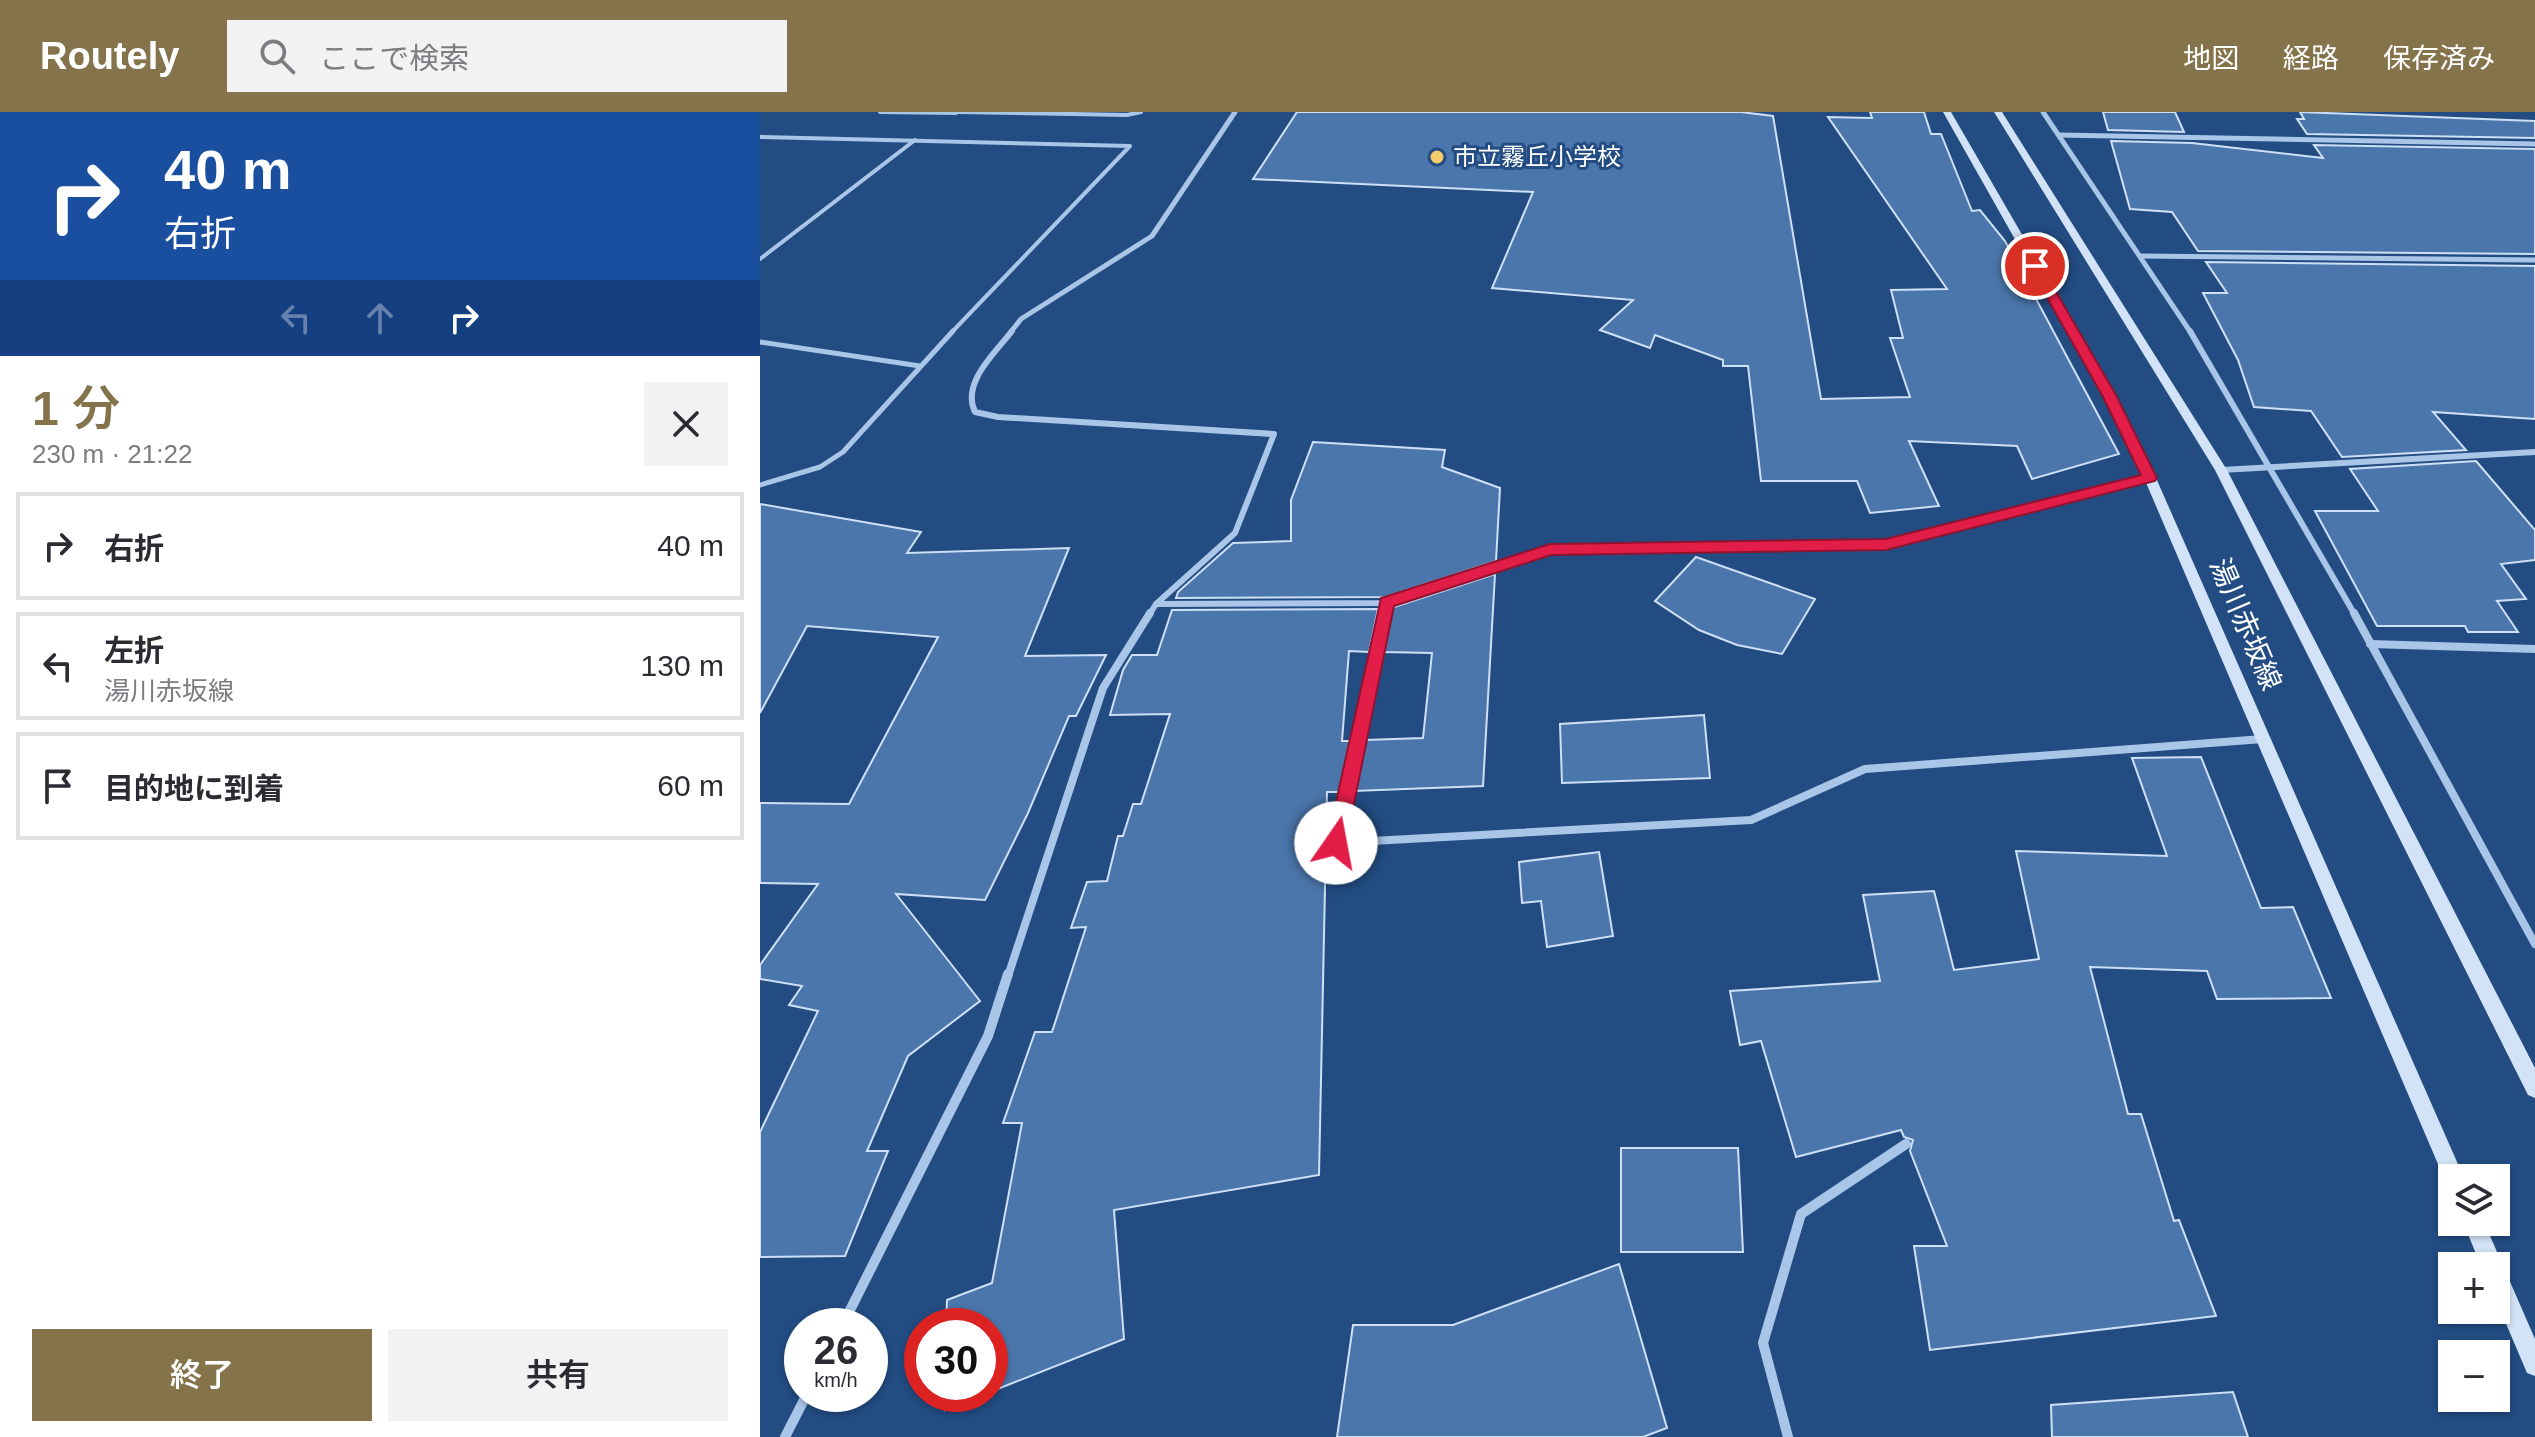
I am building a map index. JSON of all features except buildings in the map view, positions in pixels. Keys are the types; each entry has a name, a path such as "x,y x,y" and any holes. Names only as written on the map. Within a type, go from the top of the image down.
{"main road":[{"name":"湯川赤坂線","path":"1947,112 2109,395 2150,478 2448,1164"},
{"name":"湯川赤坂線","path":"1998,112 2221,470 2535,1088"},
{"path":"2510,1307 2535,1365"}],"street":[{"path":"851,1308 988,1036 1103,688 1156,604 1235,533 1274,434 998,417 975,412 970,402 972,385 1021,319 1152,236 1235,112"},
{"path":"2043,112 2141,256 2273,466 2535,944"},
{"path":"2059,135 2535,144"},
{"path":"2141,256 2535,260"},
{"path":"2221,470 2535,452"},
{"path":"1156,604 1386,603 1550,550 1886,544 2150,478"},
{"path":"1386,603 1336,843 1751,820 1865,769 2263,739"},
{"path":"2370,644 2535,649"},
{"path":"1788,1437 1763,1343 1801,1214 1906,1144"},
{"path":"785,1437 798,1412"}],"lane":[{"path":"880,112 1127,115 1141,112"},
{"path":"760,137 1130,146 920,366 843,452 820,467 789,479 760,485"},
{"path":"760,259 915,140"},
{"path":"760,342 920,366"}],"place":[{"name":"市立霧丘小学校","path":"1437,157"}],"route":[{"path":"1336,843 1386,603 1550,550 1886,544 2150,478 2109,395 2035,266"}]}
